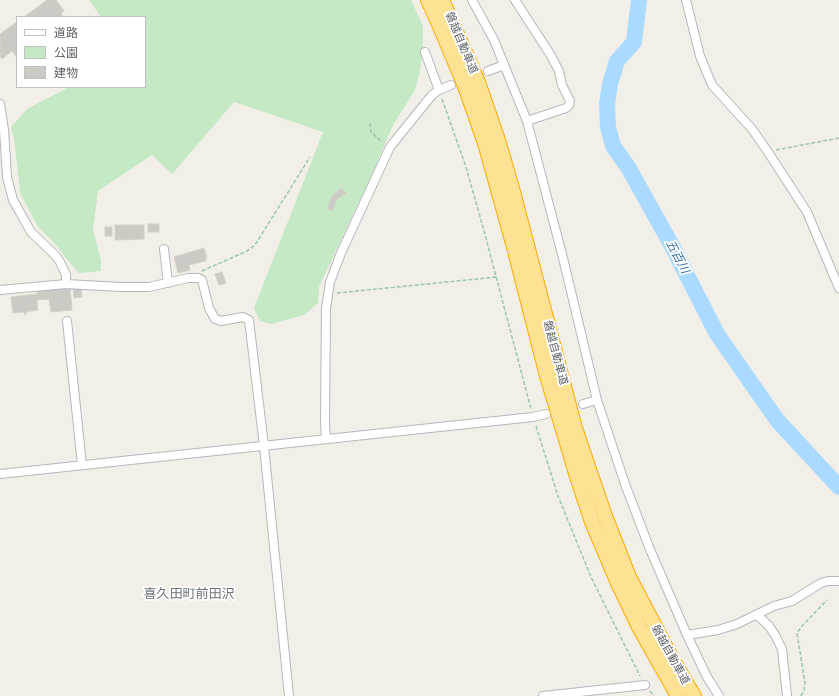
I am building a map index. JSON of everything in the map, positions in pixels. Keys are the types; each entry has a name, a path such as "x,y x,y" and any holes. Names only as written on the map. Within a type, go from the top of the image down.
{"highway":[{"name":"磐越自動車道","path":"428,0 465,86 485,143 514,247 551,391 592,522 639,627 678,696"},
{"name":"磐越自動車道","path":"442,0 478,82 498,140 575,428 605,516 629,577 672,659 694,696"}],"street":[{"path":"472,0 494,40 527,121 563,258 597,400 613,449 649,547 706,677 719,696"},
{"path":"515,0 559,71 562,85 570,101 566,108 527,121"},
{"path":"686,0 700,56 712,86 752,129 807,212 839,288"},
{"path":"425,52 439,90"},
{"path":"488,71 504,66"},
{"path":"326,439 326,308 330,282 341,253 390,147 424,103 439,90 451,85"},
{"path":"0,104 4,130 7,177 13,200 31,232 56,256 60,262 66,275 66,284"},
{"path":"164,249 168,283"},
{"path":"0,290 66,284 149,287 198,278 202,280 209,308 215,319 221,321 243,317 250,320 289,696"},
{"path":"68,321 82,465"},
{"path":"582,404 597,400"},
{"path":"0,474 533,417 546,414"},
{"path":"687,635 729,627 757,616 774,606 792,601 828,580 839,581"},
{"path":"757,616 769,626 782,650 787,696"},
{"path":"543,696 645,685"}],"path":[{"path":"439,90 466,167 497,277 533,417 558,496 591,577 645,685 654,696"},
{"path":"370,123 371,132 390,147"},
{"path":"768,152 839,138"},
{"path":"198,278 202,272 247,251 255,245 310,157"},
{"path":"327,294 497,277"},
{"path":"801,696 805,683 797,633 827,600"}],"green space":[{"path":"89,0 411,0 423,26 423,46 420,71 415,90 393,125 373,172 319,287 318,303 304,315 271,324 260,321 254,308 323,132 234,102 172,174 152,155 98,191 93,230 101,260 101,271 79,273 56,245 38,227 20,193 15,145 11,127 27,109 67,88 146,88 146,16 100,16"}],"building":[{"path":"47,0 56,0 64,11 61,13 62,16 25,16"},
{"path":"16,23 16,57 12,51 2,59 0,56 0,34"},
{"path":"341,188 346,193 337,199 332,211 327,209 332,196"},
{"path":"148,224 159,224 159,232 148,232"},
{"path":"115,225 144,225 144,239 115,240"},
{"path":"105,227 112,227 112,236 105,236"},
{"path":"204,248 207,258 205,258 206,261 189,265 190,270 178,273 174,257"},
{"path":"222,272 226,283 219,285 215,274"},
{"path":"81,286 82,297 74,298 73,287"},
{"path":"70,287 72,310 51,312 49,299 37,300 38,310 26,312 26,315 24,312 13,313 11,297 37,294 37,291"}],"waterway":[{"name":"五百川","path":"639,0 634,42 617,61 610,84 607,104 608,127 613,146 628,167 672,246 717,334 777,420 839,487"}],"district":[{"name":"喜久田町前田沢","path":"189,595"}]}
